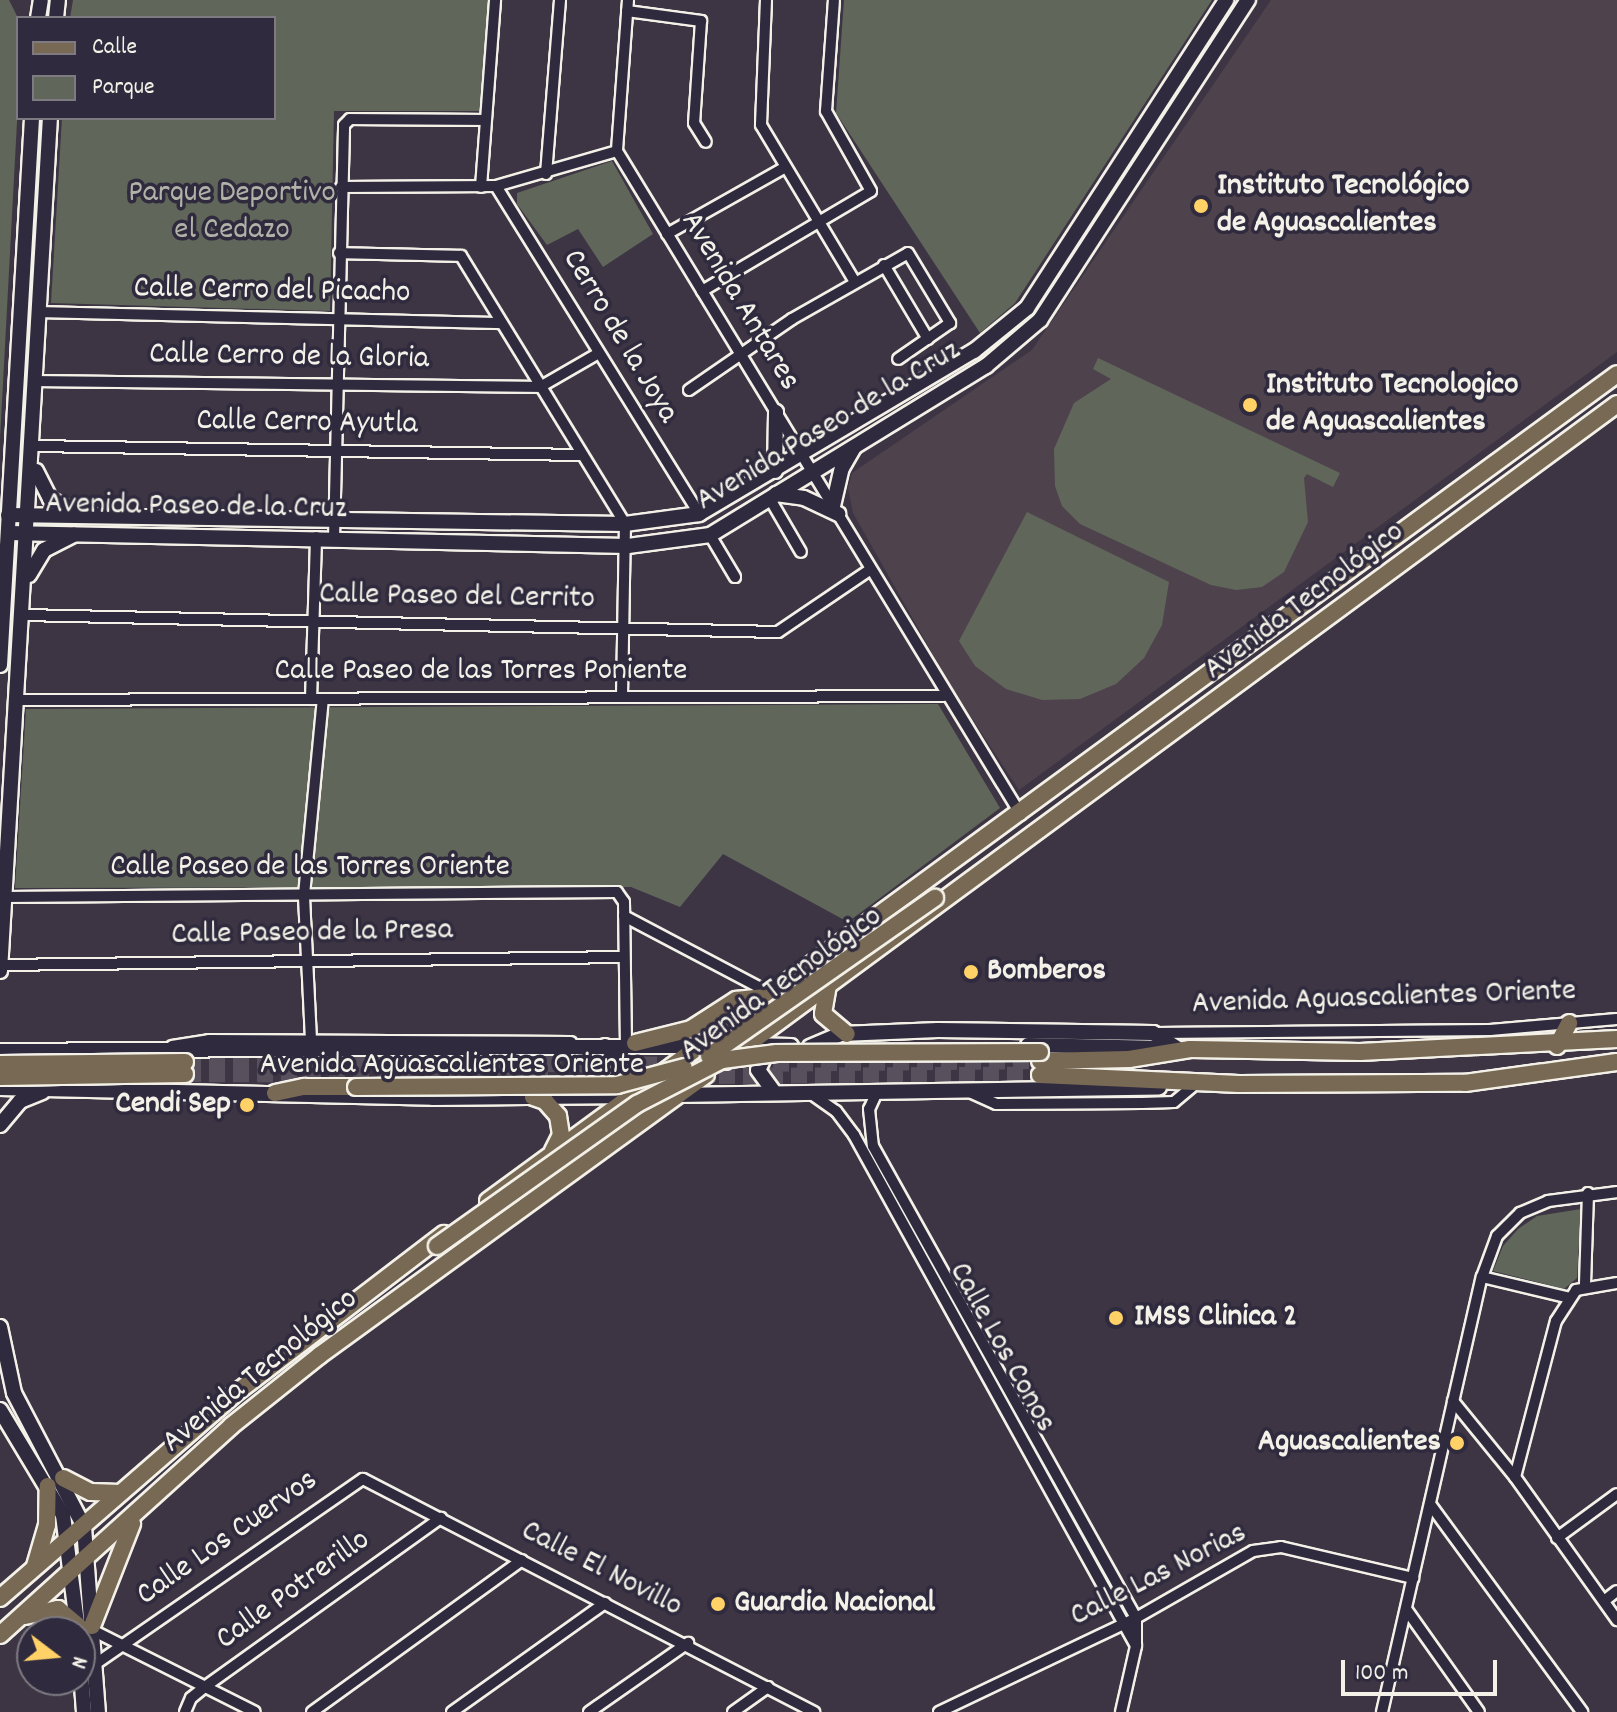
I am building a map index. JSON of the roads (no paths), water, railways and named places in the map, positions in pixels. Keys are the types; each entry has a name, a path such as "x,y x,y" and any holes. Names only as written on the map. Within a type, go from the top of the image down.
{"main road":[{"name":"Avenida Paseo de la Cruz","path":"8,515 625,524 699,514 974,351 1027,308 1226,0"},
{"name":"Avenida Paseo de la Cruz","path":"8,533 79,532 628,546 710,535 986,366 1040,320 1248,0"},
{"path":"0,665 32,120"},
{"path":"0,971 38,381 50,120"},
{"name":"Avenida Tecnológico","path":"0,1598 232,1396 551,1153 1021,815 1617,374"},
{"name":"Avenida Tecnológico","path":"22,1616 144,1504 320,1355 748,1045 1617,404"},
{"path":"775,471 776,412"},
{"path":"773,497 804,498 835,510 842,468 856,444"},
{"path":"33,450 43,491 81,516"},
{"path":"24,587 44,550 79,532"},
{"path":"275,1093 304,1087 617,1085 674,1071 727,1046 998,852 1013,850"},
{"path":"829,983 823,995 823,1014 847,1034"},
{"path":"630,1044 691,1029 736,1000 753,995 770,996"},
{"path":"1557,1046 1569,1023"},
{"name":"Avenida Aguascalientes Oriente","path":"810,1047 847,1034 1153,1033 1184,1049"},
{"name":"Avenida Aguascalientes Oriente","path":"0,1051 630,1044 1360,1052 1557,1046 1617,1039"},
{"path":"773,1091 758,1070 763,1055 775,1045"},
{"path":"601,1096 614,1086 620,1071 602,1046"},
{"path":"30,1089 24,1078 26,1066 56,1048"},
{"path":"394,1273 637,1104 722,1060 777,1053 1040,1063 1096,1048"},
{"name":"Avenida Aguascalientes Oriente","path":"1040,1063 1129,1059 1184,1049"},
{"name":"Avenida Aguascalientes Oriente","path":"0,1088 533,1097 804,1089 1465,1083 1617,1062"},
{"name":"Avenida Aguascalientes Oriente","path":"1040,1063 1239,1084"},
{"path":"0,1064 185,1068 0,1077"},
{"path":"0,1125 20,1101 53,1089"},
{"path":"533,1097 551,1105 560,1122 559,1142 551,1153"},
{"path":"0,1327 14,1393 56,1482 70,1540 83,1616"},
{"path":"0,1410 56,1482 84,1527 90,1554 86,1616"},
{"path":"56,1482 91,1492 120,1493"},
{"path":"35,1566 56,1482"},
{"path":"90,1616 123,1538 144,1504"},
{"path":"28,1616 58,1609 68,1616"},
{"name":"Avenida Tecnológico","path":"0,1635 16,1621"}],"street":[{"path":"481,187 495,0"},
{"path":"546,174 560,0"},
{"path":"766,0 761,125 855,282"},
{"path":"702,291 871,191 826,111 834,0"},
{"path":"341,187 496,186 617,151 627,6 701,21 694,123 706,142"},
{"path":"334,538 339,253 346,120 484,120"},
{"name":"Avenida Antares","path":"617,151 871,569 944,696 1021,815"},
{"path":"667,234 784,168"},
{"name":"Cerro de la Joya","path":"496,186 699,514"},
{"path":"339,253 461,256 625,524 628,546 622,697"},
{"path":"689,390 739,354 908,253 949,319 947,327 898,359"},
{"path":"884,265 928,339"},
{"name":"Calle Cerro del Picacho","path":"42,312 501,323"},
{"path":"540,387 599,353"},
{"name":"Calle Cerro de la Gloria","path":"38,381 540,387"},
{"name":"Calle Cerro Ayutla","path":"33,450 336,450 581,455"},
{"path":"773,497 801,552"},
{"path":"710,535 735,577"},
{"path":"311,1040 304,895 317,699 313,622 316,537"},
{"name":"Calle Paseo del Cerrito","path":"23,615 778,632 871,569"},
{"name":"Calle Paseo de las Torres Poniente","path":"17,700 944,696"},
{"name":"Calle Paseo de las Torres Oriente","path":"5,897 617,892 624,902 624,916"},
{"path":"630,1044 624,916 770,996"},
{"name":"Calle Paseo de la Presa","path":"0,965 624,957"},
{"name":"Avenida Aguascalientes Oriente","path":"1153,1033 1476,1031 1617,1019"},
{"name":"Avenida Aguascalientes Oriente","path":"159,1051 196,1041 558,1040 602,1046"},
{"name":"Calle Los Conos","path":"804,1089 836,1111 854,1135 1136,1646"},
{"name":"Calle Los Conos","path":"878,1090 869,1109 873,1146 1005,1376 1136,1618 1136,1646 1121,1712"},
{"path":"1382,1712 1482,1277 1497,1236 1520,1213 1588,1193 1617,1192"},
{"path":"1585,1284 1588,1193"},
{"path":"1482,1277 1570,1298"},
{"path":"1515,1477 1556,1321 1570,1298 1585,1284 1617,1283"},
{"path":"992,1385 1005,1376"},
{"path":"1453,1401 1515,1477 1617,1620"},
{"name":"Calle El Novillo","path":"363,1479 688,1643 814,1712"},
{"name":"Calle Los Cuervos","path":"96,1657 123,1643 363,1479"},
{"path":"1557,1538 1617,1494"},
{"path":"1430,1504 1582,1712"},
{"name":"Calle Potrerillo","path":"185,1712 191,1698 206,1686 441,1518"},
{"name":"Calle Las Norias","path":"939,1712 1136,1618 1253,1551 1281,1547 1413,1578"},
{"path":"312,1712 522,1560"},
{"path":"1604,1601 1617,1591"},
{"path":"452,1712 605,1603"},
{"path":"1406,1609 1479,1712"},
{"path":"96,1632 123,1643 255,1712"},
{"path":"589,1712 688,1643"},
{"path":"733,1712 768,1687"}],"tunnel":[{"path":"749,1064 1040,1061"},
{"path":"185,1062 714,1065"},
{"path":"185,1074 548,1075"},
{"path":"695,1076 1040,1075"}],"place":[{"name":"Instituto Tecnológico de Aguascalientes","path":"1201,206"},
{"name":"Instituto Tecnologico de Aguascalientes","path":"1250,405"},
{"name":"Bomberos","path":"971,972"},
{"name":"Cendi Sep","path":"247,1105"},
{"name":"IMSS Clinica 2","path":"1116,1318"},
{"name":"Aguascalientes","path":"1457,1443"},
{"name":"Guardia Nacional","path":"718,1604"}],"park label":[{"name":"Parque Deportivo el Cedazo","path":"232,214"}]}
